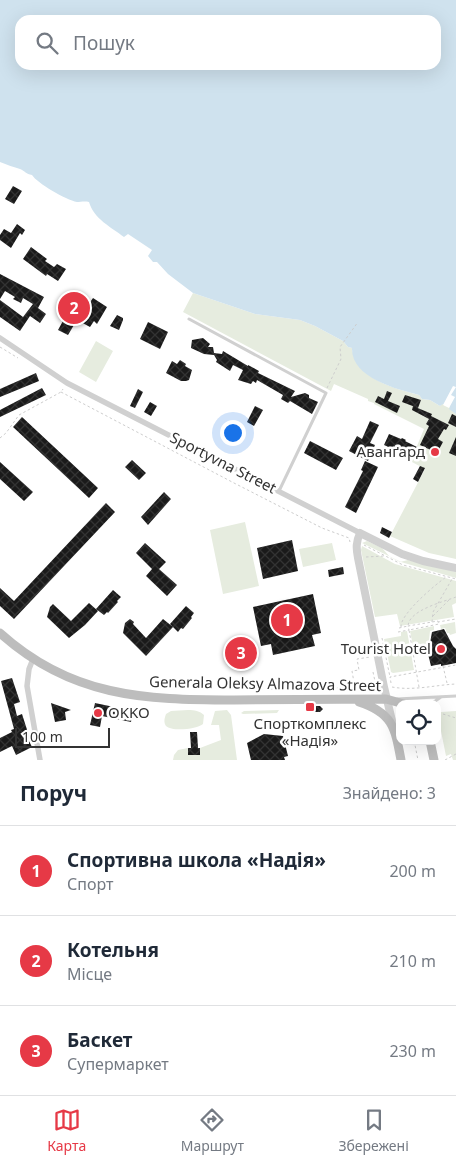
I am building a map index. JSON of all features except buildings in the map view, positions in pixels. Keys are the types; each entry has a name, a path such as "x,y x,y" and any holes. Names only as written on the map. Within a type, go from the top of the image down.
{"main road":[{"name":"Generala Oleksy Almazova Street","path":"0,634 33,659 61,675 87,685 150,698 261,701 386,699"},
{"path":"349,699 369,705 382,712 396,725"},
{"path":"386,699 396,702"},
{"path":"399,745 401,760"},
{"path":"431,745 434,760"}],"street":[{"name":"Sportyvna Street","path":"0,338 67,383 360,534 402,554 423,561 456,568"},
{"path":"360,534 356,546 357,552 386,699 396,724"},
{"path":"33,659 29,670 27,686 40,760"}],"lane":[{"path":"189,319 325,391 326,394 279,492"},
{"name":"Generala Oleksy Almazova Street","path":"386,699 456,696"},
{"path":"437,700 442,697"}],"path":[{"path":"325,391 341,359 340,347 358,322"},
{"path":"0,347 22,361"},
{"path":"0,438 19,415 61,392 67,383"},
{"path":"61,392 322,528 349,538 350,545"},
{"path":"362,559 385,556"},
{"path":"446,577 427,592 402,620 400,628 456,619"},
{"path":"432,622 431,616 453,579"},
{"path":"419,687 408,630 409,622 423,609 456,597"},
{"path":"431,616 450,599"},
{"path":"398,632 439,624 438,622"},
{"path":"356,688 352,671 359,670 357,659 370,657 370,652"},
{"path":"392,687 390,677 456,665"},
{"path":"443,666 447,684"},
{"path":"388,687 456,684"},
{"path":"260,689 285,688 287,686 297,686 299,689 376,687"},
{"path":"443,714 456,718"},
{"path":"412,745 415,746 418,760"},
{"path":"444,760 456,754"}],"shaded area":[{"path":"193,293 255,314 300,320 315,326 352,348 356,360 370,376 388,386 419,395 422,399 430,400 440,406 443,403 450,407 456,414 456,559 429,553 390,536 425,469 412,462 424,429 368,401 368,399 334,384 331,391 183,312"},
{"path":"96,341 113,351 96,382 79,372"},
{"path":"245,522 259,586 223,594 210,530"},
{"path":"367,541 382,548 389,556 362,543"},
{"path":"332,543 336,560 303,567 299,549"},
{"path":"362,546 395,564 456,581 456,603 452,605 454,617 400,626 397,614 375,617 361,550"},
{"path":"408,560 456,572 456,578 401,562"},
{"path":"455,622 456,633 450,635 445,628 441,629 440,625"},
{"path":"434,626 434,630 430,631 428,649 414,651 410,631"},
{"path":"407,631 414,670 393,673 391,672 384,639 401,636 401,632"},
{"path":"227,710 231,715 237,760 173,760 178,750 188,748 188,755 200,755 200,748 221,740 219,725 211,725 215,711"},
{"path":"279,710 277,713 241,713 244,711"},
{"path":"171,711 197,711 204,715 203,724 185,729 169,728 164,720 166,714"},
{"path":"456,711 456,760 453,760 451,754 446,756 441,731 441,712"}],"water":[{"path":"0,0 456,0 456,414 449,409 450,407 443,404 440,406 430,400 422,399 419,395 388,385 367,374 359,367 354,358 352,348 315,326 300,320 255,314 193,293 168,274 157,262 153,262 148,256 152,250 128,234 124,237 104,222 91,208 89,202 77,202 59,195 32,175 0,162"}],"pier":[{"path":"453,386 456,387 451,395 455,397 449,408 443,405"}],"place":[{"name":"Котельня","path":"74,308"},
{"name":"Аванґард","path":"435,452"},
{"name":"Спортивна школа «Надія»","path":"287,620"},
{"name":"Tourist Hotel","path":"441,649"},
{"name":"Баскет","path":"241,653"},
{"name":"Спорткомплекс «Надія»","path":"310,707"},
{"name":"OKKO","path":"98,713"}]}
